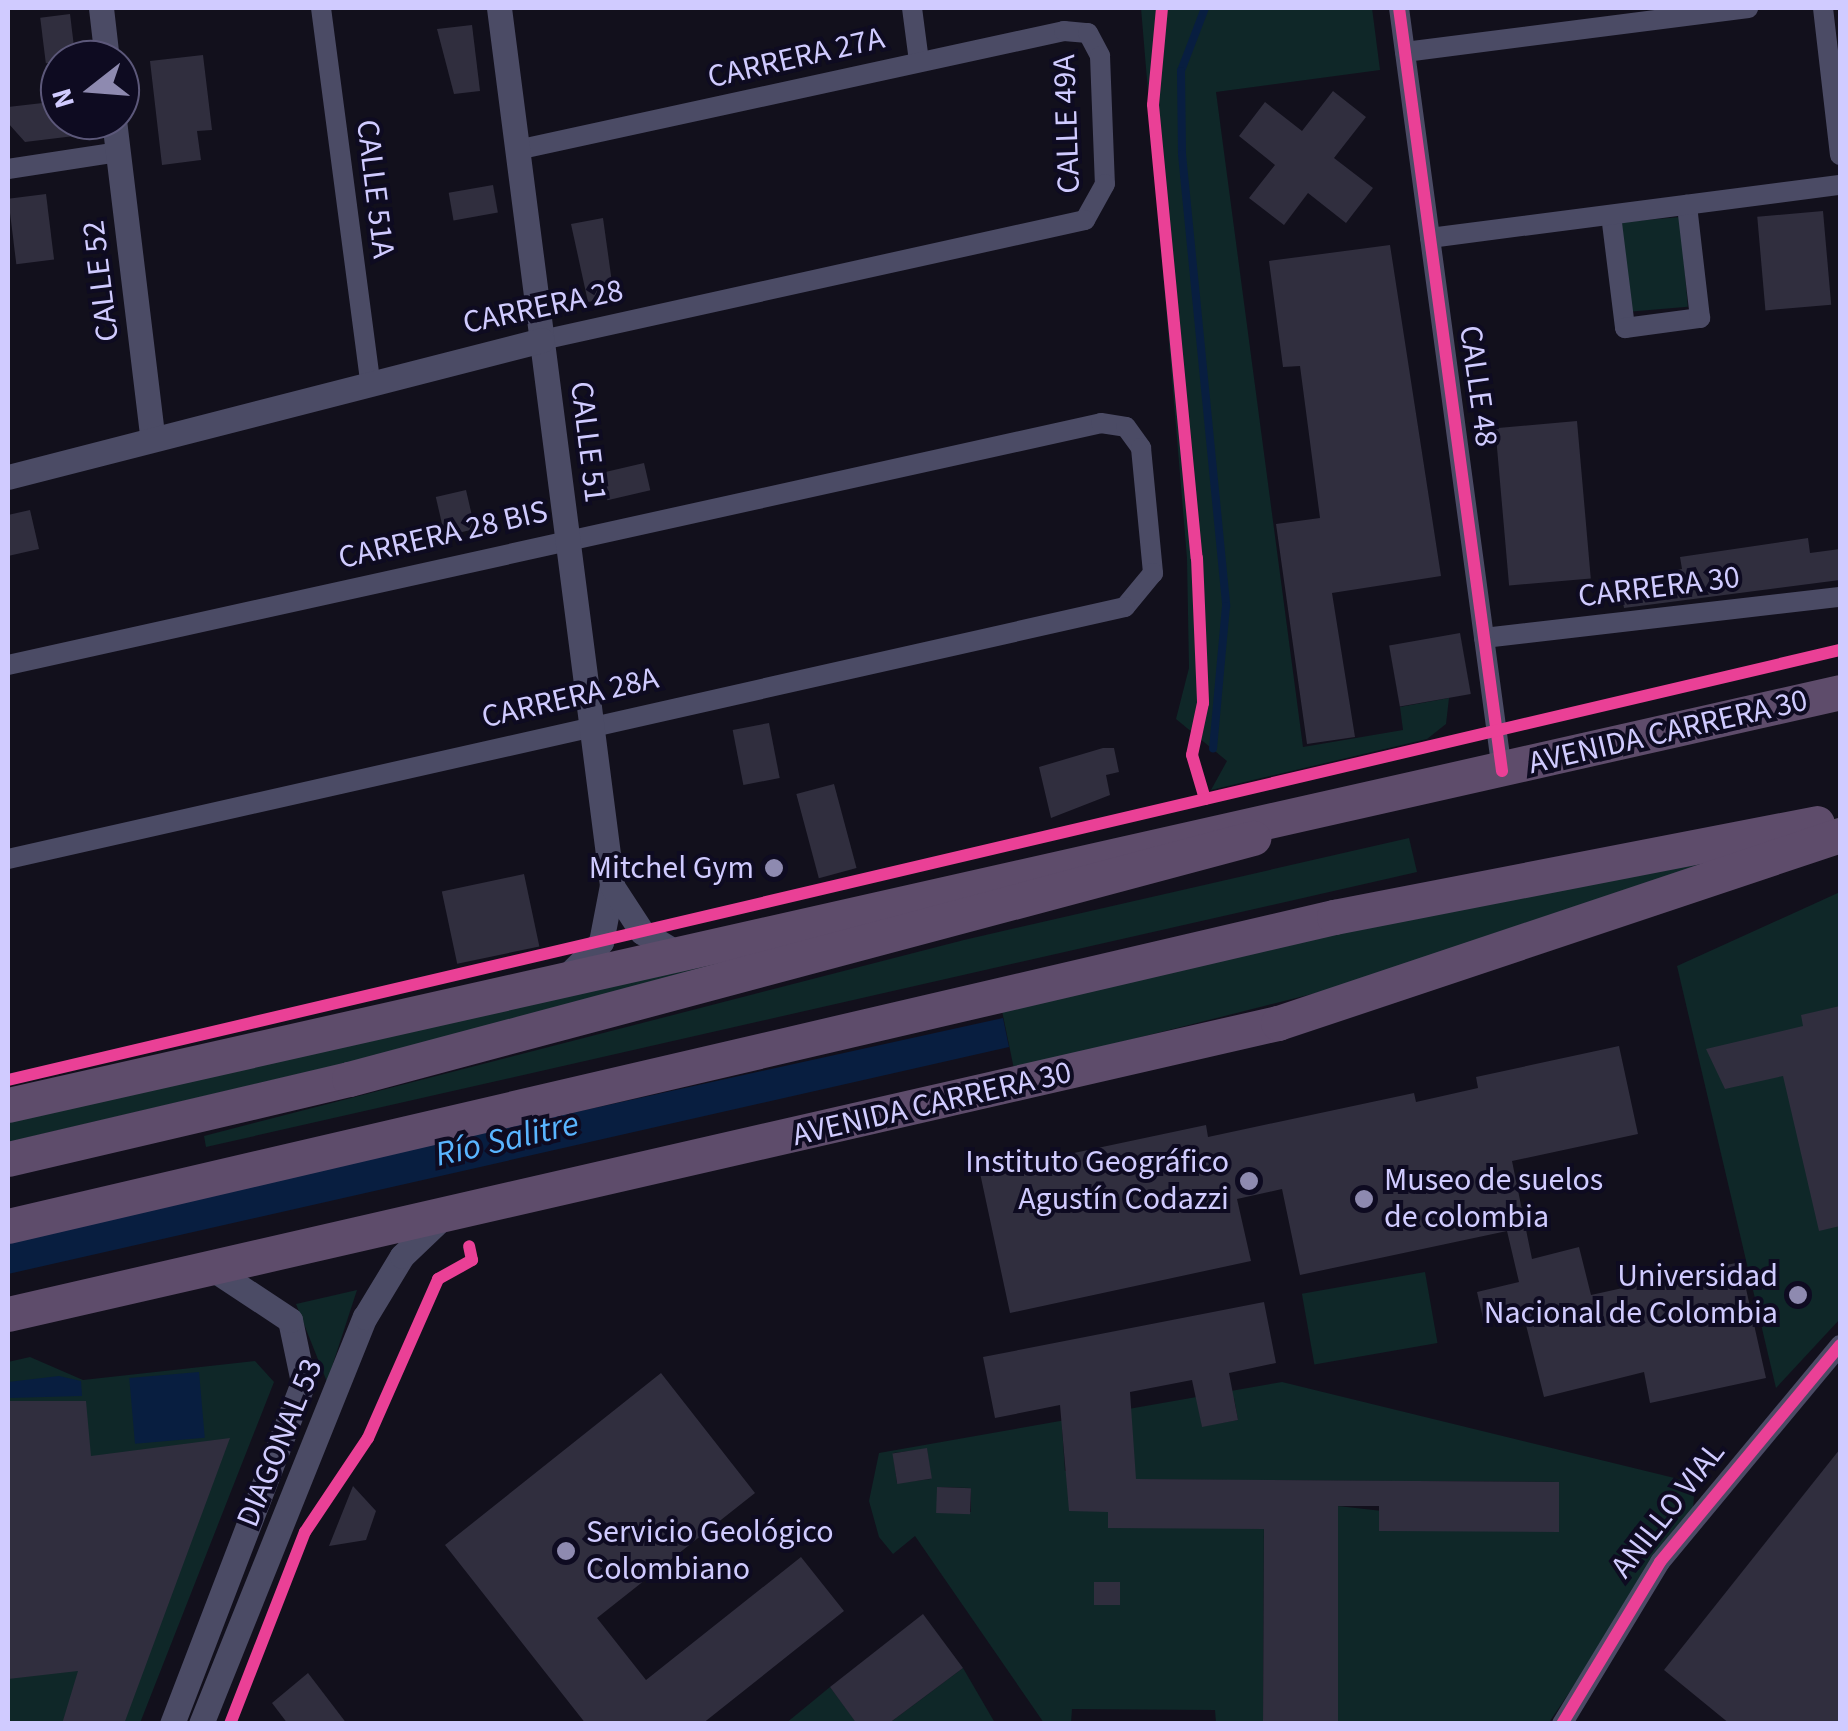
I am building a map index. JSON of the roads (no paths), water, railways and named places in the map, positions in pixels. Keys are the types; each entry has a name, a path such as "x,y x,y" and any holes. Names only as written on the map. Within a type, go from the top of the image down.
{"highway":[{"name":"AVENIDA CARRERA 30","path":"8,1106 1191,832 1320,814 1840,692"},
{"name":"AVENIDA CARRERA 30","path":"8,1159 861,947 1203,856 1320,814"},
{"path":"8,1226 1334,918 1840,818"},
{"name":"AVENIDA CARRERA 30","path":"8,1314 452,1208 1278,1023 1840,834"}],"street":[{"path":"100,8 104,40"},
{"name":"CALLE 51A","path":"321,8 370,378"},
{"name":"CALLE 51","path":"498,8 612,885 601,942 570,973"},
{"path":"912,8 919,61"},
{"name":"CALLE 48","path":"1399,8 1502,771"},
{"path":"1405,52 1748,8"},
{"path":"1823,8 1840,155"},
{"name":"CARRERA 27A","path":"517,150 919,61 1088,33"},
{"name":"CALLE 49A","path":"1088,33 1100,56 1106,184 1096,213"},
{"name":"CALLE 52","path":"116,140 152,434"},
{"path":"8,170 118,152"},
{"path":"1430,238 1840,185"},
{"path":"1610,215 1625,328 1700,318 1687,205"},
{"name":"CARRERA 28","path":"8,477 152,434 370,378 1096,213"},
{"name":"CARRERA 28 BIS","path":"8,665 567,538 1101,423 1126,428 1140,448 1153,573 1144,595"},
{"name":"CARRERA 28A","path":"8,860 591,724 1125,607 1144,595"},
{"name":"CARRERA 30","path":"1484,638 1840,597"},
{"name":"CALLE 51","path":"612,885 642,932 672,950"},
{"name":"DIAGONAL 53","path":"201,1724 365,1318 402,1256 452,1208"},
{"name":"DIAGONAL 53","path":"172,1724 303,1382 290,1320 213,1268"},
{"name":"ANILLO VIAL","path":"1562,1724 1660,1562 1840,1346"}],"water":[{"name":"Río Salitre","path":"1003,1018 1009,1047 8,1274 8,1237"},
{"path":"199,1372 205,1438 135,1444 129,1378"},
{"path":"59,1376 81,1381 82,1396 8,1398 8,1382"}],"waterway":[{"path":"1205,8 1181,71 1182,154 1226,606 1213,748"}],"place":[{"name":"Mitchel Gym","path":"774,868"},
{"name":"Instituto Geográfico Agustín Codazzi","path":"1249,1181"},
{"name":"Museo de suelos de colombia","path":"1364,1199"},
{"name":"Universidad Nacional de Colombia","path":"1798,1295"},
{"name":"Servicio Geológico Colombiano","path":"566,1551"}]}
